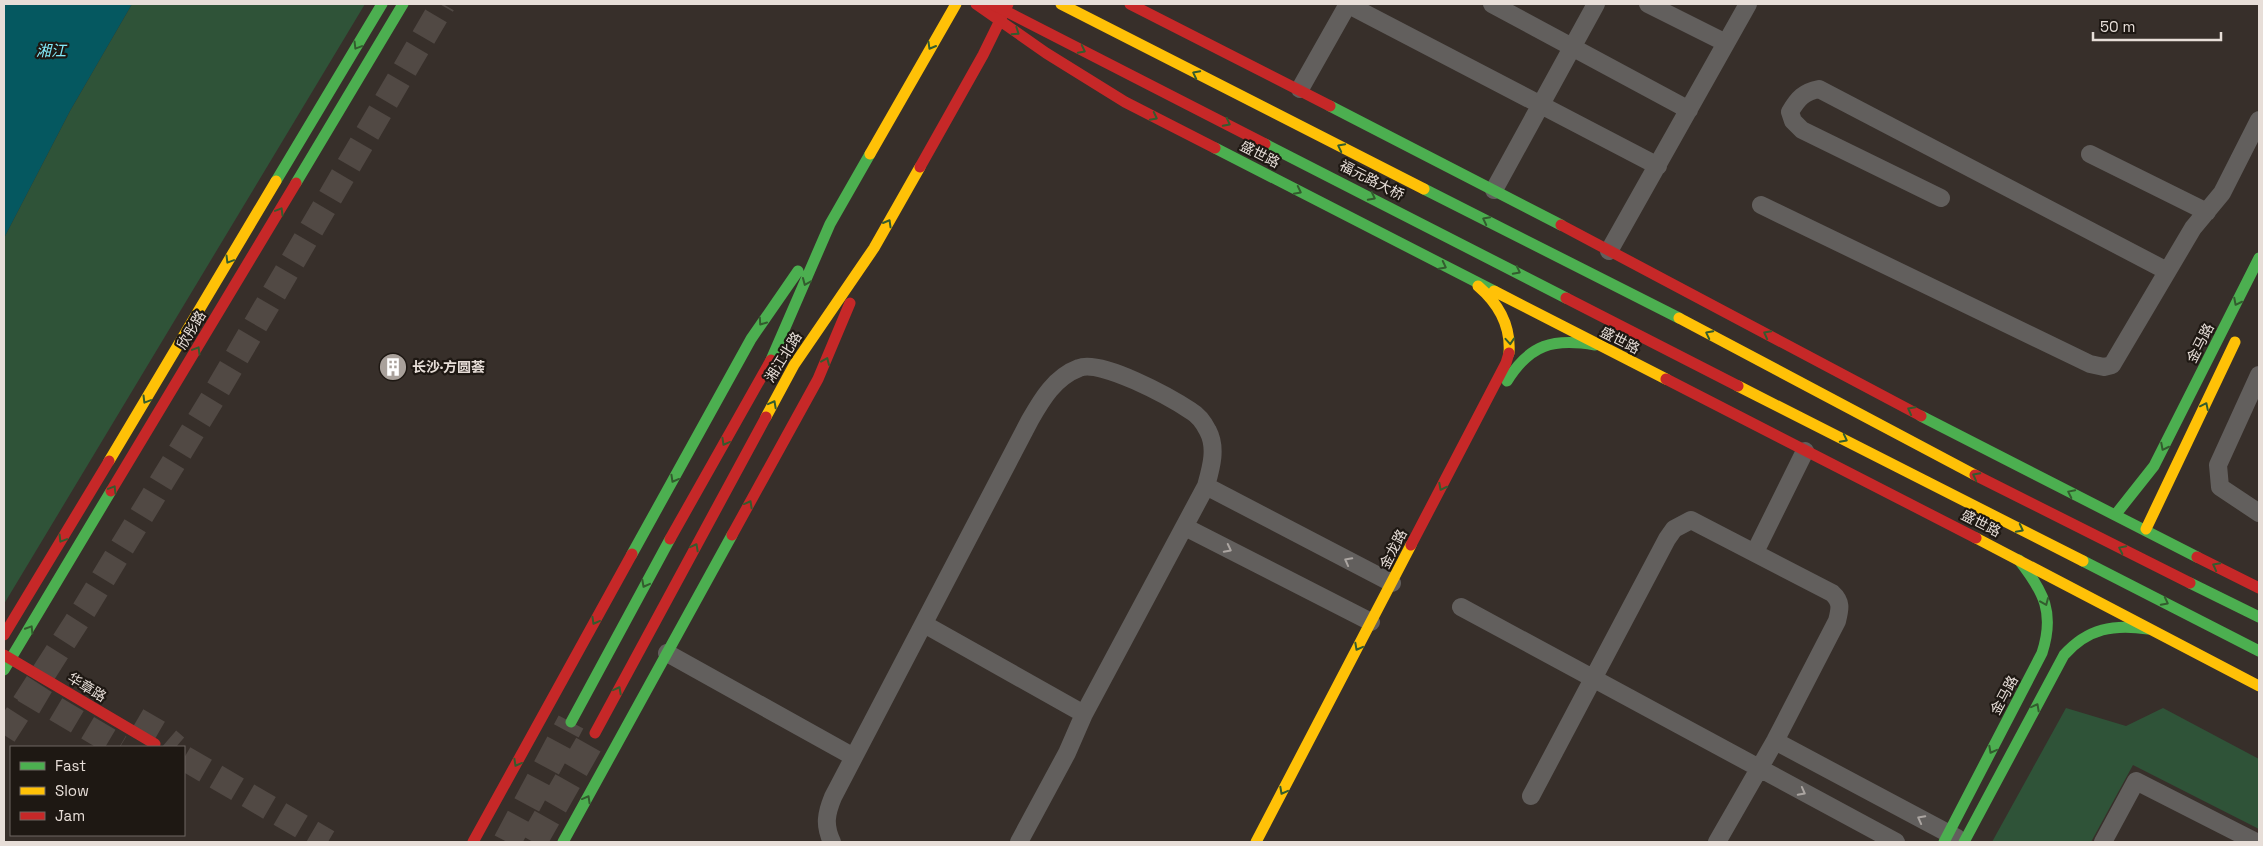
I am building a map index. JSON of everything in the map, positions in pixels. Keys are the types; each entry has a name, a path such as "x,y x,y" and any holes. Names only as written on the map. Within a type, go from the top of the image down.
{"main road":[{"name":"欣彤路","path":"4,635 382,4"},
{"name":"欣彤路","path":"6,663 403,4"},
{"name":"湘江北路","path":"571,722 777,349 830,224 956,4"},
{"name":"盛世路","path":"976,4 1124,102 2019,560 2259,686"},
{"name":"福元路大桥","path":"992,4 1738,386"},
{"name":"湘江北路","path":"594,733 794,365 874,248 983,55 1008,4"},
{"name":"福元路大桥","path":"1061,4 1752,356"},
{"path":"1130,4 1300,89 1494,190 2008,462 2146,529 2259,588"},
{"path":"473,842 751,338 830,224"},
{"path":"563,842 818,379 874,248"},
{"name":"金马路","path":"2116,514 2154,466 2259,258"},
{"name":"金龙路","path":"1256,842 1392,584 1511,352 1510,334 1499,308 1490,296 1463,276"},
{"path":"2146,529 2242,328"},
{"name":"金龙路","path":"1267,842 1514,368 1532,350 1556,342 1572,341 1598,346"},
{"path":"1752,356 1862,401"},
{"path":"1752,356 1997,487 2259,617"},
{"path":"1738,386 1846,455"},
{"path":"1738,386 2259,651"},
{"path":"1889,412 2008,462"},
{"path":"1872,470 1980,540"},
{"name":"金马路","path":"1955,840 2042,653 2048,636 2048,609 2037,584 2019,560"},
{"path":"1955,840 2071,646 2081,637 2105,627 2120,625 2153,629"},
{"name":"华章路","path":"6,663 149,746"}],"street":[{"path":"1300,89 1347,4 1658,166"},
{"path":"1492,4 1689,110"},
{"path":"1494,190 1542,106 1596,4"},
{"path":"1648,4 1726,43"},
{"path":"1609,252 1748,4"},
{"path":"1941,198 1802,130 1794,121 1790,112 1796,101 1806,92 1820,89 2167,271"},
{"path":"1761,205 2090,364 2104,367 2112,366 2193,228 2222,193 2259,121"},
{"path":"2090,154 2207,212"},
{"path":"832,842 826,830 826,814 854,757 1044,397 1057,382 1080,367 1093,365 1123,375 1192,411 1208,431 1214,445 1206,486 1084,714 1067,753 1019,842"},
{"path":"2259,375 2255,397 2218,465 2220,487 2259,513"},
{"path":"1755,552 1805,451"},
{"path":"1206,486 1392,584"},
{"path":"1531,796 1667,539 1674,529 1691,520 1832,593 1838,598 1840,608 1837,621 1775,741 1717,842"},
{"path":"1185,527 1371,622"},
{"path":"1461,607 1896,842"},
{"path":"924,624 1084,714"},
{"path":"667,653 854,757"},
{"path":"1775,741 1955,840"},
{"path":"2103,842 2136,781 2256,842"}],"green space":[{"path":"132,4 365,4 4,604 4,238 70,111"},
{"path":"2066,708 2126,726 2163,708 2259,759 2259,829 2133,765 2091,842 1992,842"}],"water":[{"name":"湘江","path":"4,4 132,4 70,111 4,238"}],"tunnel":[{"path":"4,735 84,610 214,396 443,4"},
{"path":"24,690 118,746"},
{"path":"137,720 161,734 175,746"},
{"path":"507,842 571,722"},
{"path":"533,842 595,733"},
{"path":"185,759 328,842"}],"traffic: fast":[{"path":"276,181 382,4"},
{"path":"296,183 403,4"},
{"path":"1330,106 1561,225"},
{"path":"1265,144 1566,298"},
{"path":"1215,148 1494,291"},
{"path":"771,360 830,224 870,154"},
{"path":"1424,189 1679,318"},
{"path":"2116,514 2154,466 2259,258"},
{"path":"632,554 751,339 798,271"},
{"path":"1507,381 1525,359 1544,346 1567,342 1595,345"},
{"path":"1921,416 2197,557"},
{"path":"4,670 111,491"},
{"path":"563,842 732,535"},
{"path":"571,722 670,539"},
{"path":"1944,842 2042,653 2046,639 2047,614 2045,604 2035,582 2019,560"},
{"path":"2083,561 2259,651"},
{"path":"2190,583 2259,617"},
{"path":"1964,842 2064,655 2082,639 2102,630 2124,627 2148,629"}],"traffic: slow":[{"path":"870,154 956,4"},
{"path":"1061,4 1424,189"},
{"path":"766,417 794,365 874,248 920,167"},
{"path":"109,461 276,181"},
{"path":"1478,286 1498,308 1506,324 1509,353"},
{"path":"1494,291 1666,379"},
{"path":"1679,318 1975,475"},
{"path":"2146,529 2235,342"},
{"path":"1738,386 2083,561"},
{"path":"1976,538 2259,686"},
{"path":"1256,842 1411,545"}],"traffic: jam":[{"path":"976,4 1046,53 1125,102 1215,148"},
{"path":"992,4 1265,144"},
{"path":"920,167 983,55 1008,4"},
{"path":"1130,4 1330,106"},
{"path":"111,491 296,183"},
{"path":"1561,225 1921,416"},
{"path":"1566,298 1738,386"},
{"path":"732,535 818,379 850,303"},
{"path":"1411,545 1506,363 1509,353"},
{"path":"670,539 771,360"},
{"path":"1666,379 1976,538"},
{"path":"595,733 766,417"},
{"path":"4,635 109,461"},
{"path":"1975,475 2190,583"},
{"path":"473,842 632,554"},
{"path":"2197,557 2259,588"},
{"path":"4,655 155,744"}],"place":[{"name":"长沙·方圆荟","path":"393,367"}]}
